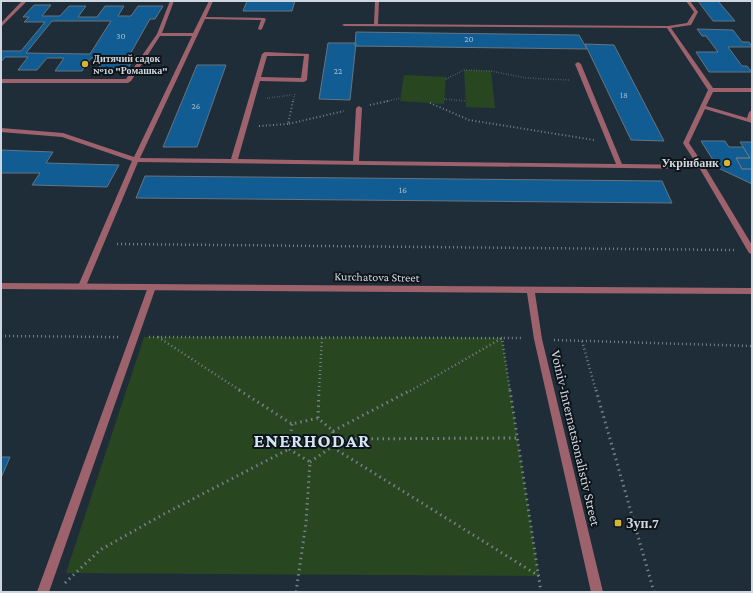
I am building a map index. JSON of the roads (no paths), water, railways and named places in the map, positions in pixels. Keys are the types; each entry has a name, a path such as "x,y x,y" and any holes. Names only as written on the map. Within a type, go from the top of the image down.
{"street":[{"path":"1,26 25,1"},
{"path":"1,81 128,81 159,34 172,1"},
{"path":"82,286 136,160 211,1"},
{"path":"376,25 377,1"},
{"path":"344,25 668,27 689,24 696,12 688,1"},
{"path":"202,18 264,19 260,29"},
{"path":"668,27 711,90"},
{"path":"159,34 194,35"},
{"path":"234,161 265,54 308,55 304,80 258,79"},
{"path":"578,64 620,166"},
{"path":"711,90 752,90"},
{"path":"711,90 686,143 752,251"},
{"path":"703,107 750,120 752,112"},
{"path":"356,162 359,108"},
{"path":"1,130 63,135 136,160 702,167"},
{"name":"Kurchatova Street","path":"1,286 752,291"},
{"path":"43,592 152,287"},
{"name":"Voiniv-Internatsionalistiv Street","path":"531,290 538,339 596,592"}],"place":[{"name":"Дитячий садок №10 \"Ромашка\"","path":"85,64"},
{"name":"Укрінбанк","path":"727,163"},
{"name":"Зуп.7","path":"618,523"}],"district":[{"name":"ENERHODAR","path":"312,440"}]}
